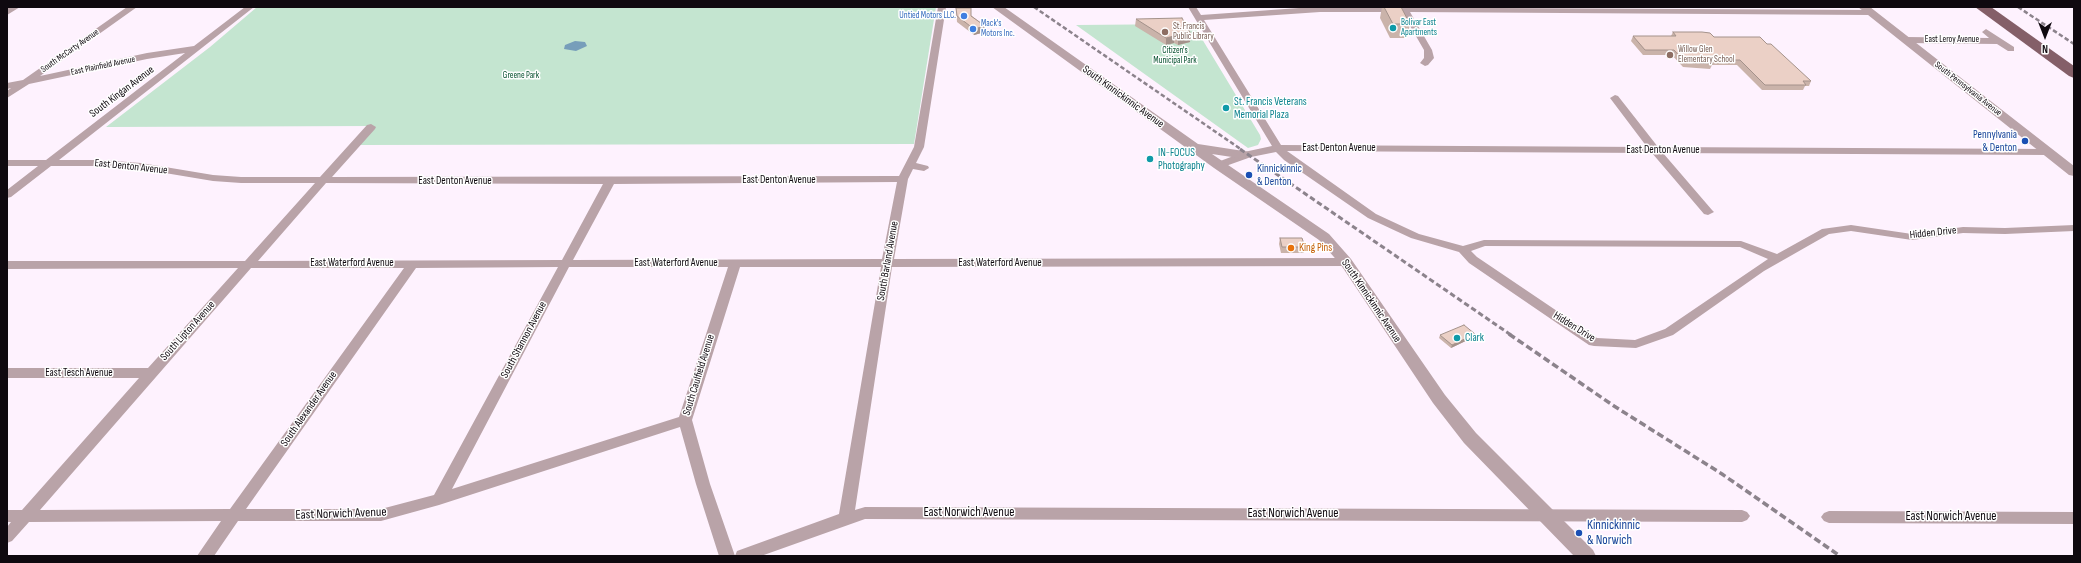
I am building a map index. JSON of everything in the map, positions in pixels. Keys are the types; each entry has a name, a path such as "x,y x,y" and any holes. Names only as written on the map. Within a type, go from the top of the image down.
{"main road":[{"path":"1982,7 2074,73"},
{"path":"2003,7 2074,56"}],"street":[{"path":"7,12 15,7"},
{"name":"South McCarty Avenue","path":"7,95 133,7"},
{"name":"South Kingan Avenue","path":"7,195 199,48 250,7"},
{"name":"South Barland Avenue","path":"846,518 887,263 903,179 919,147 942,7"},
{"name":"South Kinnickinnic Avenue","path":"997,7 1219,165 1324,237 1346,262 1439,399 1470,438 1544,515 1586,556"},
{"name":"Hidden Drive","path":"1192,7 1278,148 1288,158 1372,216 1415,236 1463,250 1473,260 1594,342 1636,344 1669,332 1760,268 1826,231 1851,228 1912,237 1963,230 2005,231 2074,228"},
{"path":"1198,18 1314,9 1866,10"},
{"path":"1405,10 1428,50 1429,58 1426,63"},
{"name":"South Pennsylvania Avenue","path":"1866,10 2074,172"},
{"path":"1986,32 2011,49"},
{"name":"East Leroy Avenue","path":"1906,40 1999,41"},
{"name":"East Plainfield Avenue","path":"7,86 147,56 199,48"},
{"path":"1615,98 1654,150 1708,212"},
{"name":"South Lipton Avenue","path":"7,537 371,127"},
{"path":"1194,147 1245,155"},
{"name":"East Denton Avenue","path":"1219,165 1245,155 1278,148 2049,152"},
{"name":"East Denton Avenue","path":"7,164 101,163 141,166 213,178 324,180 610,181 903,179"},
{"path":"910,165 924,168"},
{"name":"South Shannon Avenue","path":"439,499 610,181"},
{"path":"1463,250 1484,243 1741,244 1777,258"},
{"name":"East Waterford Avenue","path":"7,265 1346,262"},
{"name":"South Alexander Avenue","path":"205,556 413,263"},
{"name":"South Caulfield Avenue","path":"727,556 703,484 685,420 735,263"},
{"name":"East Tesch Avenue","path":"7,374 151,373"},
{"name":"East Norwich Avenue","path":"7,516 381,515 439,499 685,420"},
{"name":"East Norwich Avenue","path":"743,556 846,518 865,513 1742,516"},
{"name":"East Norwich Avenue","path":"1829,517 2074,518"}],"green space":[{"name":"Greene Park","path":"257,7 936,7 914,144 355,145 371,126 106,127 210,47"},
{"name":"Citizen's Municipal Park","path":"1193,24 1260,135 1261,139 1258,145 1248,148 1076,25"}],"water":[{"path":"575,41 585,42 587,46 576,51 564,49 565,45"}],"building":[{"path":"1384,7 1401,7 1410,24 1393,24"},
{"path":"956,8 971,8 971,16 985,26 974,29 957,16"},
{"path":"1182,18 1191,34 1178,38 1174,36 1166,38 1136,19"},
{"name":"Willow Glen Elementary School","path":"1673,32 1702,32 1710,33 1714,37 1760,37 1767,44 1771,44 1811,81 1803,81 1806,85 1765,85 1740,60 1708,60 1713,64 1685,62 1674,50 1645,50 1633,36 1676,36"},
{"path":"1280,238 1302,238 1305,247 1282,247"},
{"name":"Clark","path":"1464,325 1475,334 1452,345 1440,335"}],"railway":[{"path":"1034,7 1242,150"},
{"path":"2018,7 2074,44"},
{"path":"1240,149 1511,335"},
{"path":"1509,334 1614,406 1722,474 1840,556"}],"place":[{"name":"Untied Motors LLC.","path":"964,16"},
{"name":"Bolivar East Apartments","path":"1393,28"},
{"name":"Mack's Motors Inc.","path":"973,29"},
{"name":"St. Francis Public Library","path":"1165,32"},
{"name":"Willow Glen Elementary School","path":"1670,55"},
{"name":"St. Francis Veterans Memorial Plaza","path":"1226,108"},
{"name":"Pennylvania & Denton","path":"2025,141"},
{"name":"IN-FOCUS Photography","path":"1150,159"},
{"name":"Kinnickinnic & Denton","path":"1249,175"},
{"name":"King Pins","path":"1291,248"},
{"name":"Clark","path":"1457,338"},
{"name":"Kinnickinnic & Norwich","path":"1579,533"}]}
